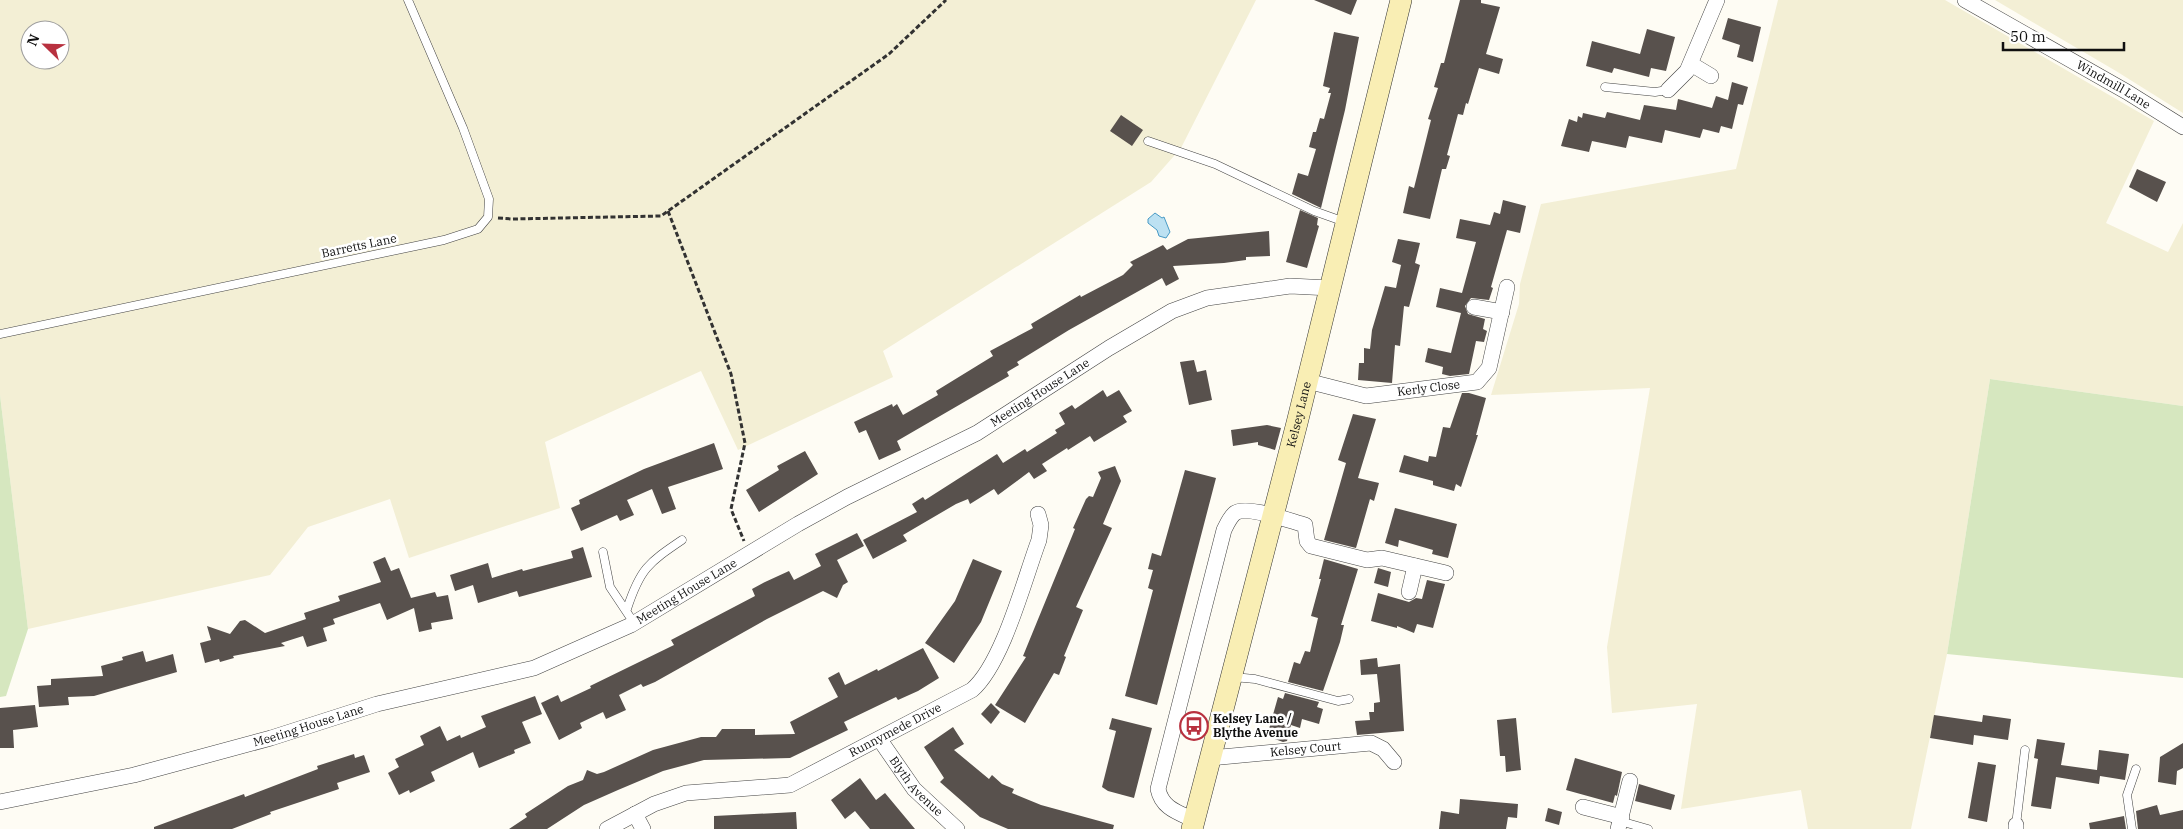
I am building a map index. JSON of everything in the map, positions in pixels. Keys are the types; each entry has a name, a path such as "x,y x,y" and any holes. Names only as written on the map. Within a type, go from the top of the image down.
{"main road":[{"name":"Kelsey Lane","path":"1193,824 1273,517 1401,0"}],"street":[{"path":"1668,90 1688,71 1717,0"},
{"name":"Windmill Lane","path":"1965,0 2127,92 2183,127"},
{"path":"1691,64 1711,76"},
{"name":"Meeting House Lane","path":"0,802 134,775 271,738 377,704 517,672 566,654 634,623 749,553 847,497 977,433 1109,348 1172,311 1207,298 1290,286 1330,288"},
{"name":"Kerly Close","path":"1307,381 1366,396 1477,382 1489,368 1507,287"},
{"path":"1474,307 1502,312"},
{"path":"1193,824 1166,806 1160,800 1158,789 1224,530 1237,512 1248,510 1305,525 1307,540 1310,546 1367,560 1382,558 1446,573"},
{"name":"Runnymede Drive","path":"607,829 635,814 686,793 790,785 963,696 985,677 997,655 1039,540 1040,525 1038,514"},
{"path":"1409,592 1415,566"},
{"name":"Blyth Avenue","path":"880,740 914,789 957,829"},
{"name":"Kelsey Court","path":"1210,758 1371,743 1383,748 1394,762"},
{"path":"1583,807 1620,822 1630,780"},
{"path":"635,814 643,829"}],"lane":[{"path":"408,0 489,199 488,217"},
{"path":"1604,88 1655,92 1668,90"},
{"path":"1148,141 1215,164 1314,211 1346,222"},
{"name":"Barretts Lane","path":"0,334 444,240 478,229 488,217"},
{"path":"627,609 634,586 644,570 653,560 682,540"},
{"path":"603,552 610,587 627,609 634,623"},
{"path":"1231,676 1255,679 1338,701 1350,699"},
{"path":"2016,827 2025,750"},
{"path":"2132,829 2127,795 2136,769"},
{"path":"1620,822 1648,829"}],"path":[{"path":"488,217 512,219 661,216 889,54 946,0"},
{"path":"668,211 731,374 745,443 732,509 749,553"}],"shaded area":[{"path":"0,0 1256,0 1181,148 1151,182 883,351 893,377 738,450 701,371 545,442 560,508 409,558 390,499 308,527 270,575 28,629 0,395"},
{"path":"1778,0 1945,0 2154,121 2106,223 2168,252 2183,223 2183,406 1990,379 1947,654 1911,829 1808,829 1801,790 1681,809 1697,704 1612,713 1607,647 1650,388 1491,395 1519,304 1520,284 1541,204 1736,169"},
{"path":"1995,0 2183,0 2183,113 2116,71"}],"green space":[{"path":"1990,379 2183,406 2183,678 1947,654"},
{"path":"0,395 28,629 6,696 0,697"}],"water":[{"path":"1155,213 1162,218 1164,217 1170,232 1166,238 1159,236 1157,230 1148,223 1148,219"}],"building":[{"path":"1314,0 1357,0 1351,15"},
{"path":"1460,0 1481,0 1481,3 1500,7 1486,54 1503,59 1499,74 1479,68 1463,115 1458,114 1447,155 1450,156 1446,169 1442,169 1430,219 1403,213 1409,186 1414,188 1431,120 1428,119 1438,88 1434,87 1441,63 1444,63"},
{"path":"1728,18 1761,27 1753,62 1737,57 1740,45 1722,39"},
{"path":"1647,29 1675,37 1666,71 1651,68 1649,77 1614,68 1612,73 1586,66 1592,41 1640,54"},
{"path":"1334,32 1359,37 1345,110 1321,208 1292,194 1298,173 1308,176 1316,149 1309,147 1313,132 1316,132 1320,118 1324,119 1331,93 1328,93 1330,88 1323,86"},
{"path":"1732,82 1748,87 1743,105 1738,104 1732,129 1721,126 1719,133 1703,129 1700,138 1665,130 1662,143 1629,136 1626,148 1592,141 1589,152 1561,146 1569,119 1577,122 1578,116 1582,118 1583,113 1605,118 1607,112 1640,120 1644,105 1676,110 1678,99 1712,108 1716,96 1728,100"},
{"path":"1121,115 1143,130 1132,146 1110,131"},
{"path":"2137,169 2166,182 2157,202 2129,187"},
{"path":"1503,200 1526,206 1520,233 1507,230 1489,300 1471,298 1465,306 1468,314 1485,319 1483,329 1487,331 1484,342 1476,341 1469,374 1450,376 1442,374 1443,367 1425,362 1428,348 1451,353 1461,313 1436,307 1440,288 1462,293 1476,242 1456,238 1460,219 1490,225 1494,212 1500,214"},
{"path":"1300,210 1318,218 1317,225 1319,226 1307,268 1286,262"},
{"path":"1269,231 1270,256 1246,257 1246,260 1224,263 1173,266 1179,279 1166,286 1162,278 1069,330 1017,362 1019,365 1007,372 1009,376 897,441 901,450 879,460 866,430 859,433 854,422 892,404 893,407 897,404 903,415 938,395 936,391 993,356 990,351 1033,328 1031,324 1080,295 1081,297 1123,275 1133,265 1130,262 1163,245 1167,250 1188,239"},
{"path":"1398,239 1420,243 1415,263 1420,265 1409,307 1404,306 1400,346 1395,345 1392,383 1358,380 1359,363 1364,363 1364,348 1370,349 1372,330 1385,286 1396,288 1401,265 1392,262"},
{"path":"1194,360 1197,372 1206,370 1212,400 1189,405 1180,362"},
{"path":"1103,390 1107,397 1119,390 1132,411 1123,416 1127,422 1094,442 1090,436 1068,450 1067,448 1042,464 1047,471 1034,479 1029,472 998,495 994,489 970,504 968,499 956,504 903,535 907,541 873,559 863,540 917,512 912,504 923,497 925,500 997,454 1003,463 1025,449 1027,452 1057,433 1055,430 1065,424 1059,413 1072,405 1075,409"},
{"path":"1462,393 1486,398 1476,435 1478,435 1461,487 1456,484 1454,491 1433,485 1433,481 1399,472 1404,455 1428,462 1429,456 1436,457 1443,427 1450,428"},
{"path":"1353,414 1376,419 1358,478 1379,483 1374,501 1370,499 1356,548 1324,540 1346,463 1338,460"},
{"path":"1267,425 1281,428 1275,450 1258,445 1258,442 1233,446 1231,430"},
{"path":"714,443 723,469 668,487 676,509 662,514 652,489 627,500 634,515 620,521 617,515 581,531 571,508 580,504 579,500 644,469"},
{"path":"805,451 818,474 759,512 746,490 779,470 777,466"},
{"path":"1115,466 1121,481 1103,524 1112,528 1076,607 1083,610 1064,656 1066,657 1059,675 1054,673 1025,723 995,705 1026,657 1023,656 1075,529 1073,528 1086,499 1089,496 1093,497 1101,478 1098,472"},
{"path":"1185,470 1216,478 1157,705 1125,696 1153,590 1148,588 1153,570 1148,569 1152,553 1161,556"},
{"path":"1395,508 1457,524 1448,558 1432,554 1433,550 1399,540 1398,547 1385,543"},
{"path":"857,533 864,546 837,560 848,582 843,585 837,598 823,591 767,619 655,682 643,687 641,684 619,695 626,710 606,719 603,712 580,723 582,728 559,740 541,703 558,695 561,702 674,645 671,640 755,596 752,589 765,582 789,571 794,580 821,566 815,554"},
{"path":"583,547 592,577 519,597 517,591 478,603 473,585 455,591 450,575 488,563 492,578 522,569 523,571 573,558 571,551"},
{"path":"385,557 391,571 399,568 411,598 435,592 437,597 448,595 453,619 431,623 432,629 419,632 414,608 387,620 380,603 333,619 335,624 323,628 327,641 307,647 303,636 281,643 285,646 233,656 234,658 220,662 219,659 205,663 200,643 211,640 207,626 230,634 240,621 245,620 265,633 306,619 304,613 340,601 338,596 381,582 373,562"},
{"path":"973,559 1002,571 981,622 954,663 925,643 955,601"},
{"path":"1324,559 1358,569 1341,625 1344,625 1340,642 1323,691 1288,682 1294,662 1300,664 1305,651 1310,652 1318,618 1311,616 1321,579 1319,579"},
{"path":"1378,568 1391,572 1388,587 1374,583"},
{"path":"1427,580 1445,584 1433,628 1417,624 1414,633 1397,626 1397,628 1371,621 1378,593 1409,602 1416,598 1422,599"},
{"path":"923,648 939,678 918,691 898,700 896,697 844,722 848,730 790,758 704,760 663,771 618,790 584,805 547,829 509,829 527,817 525,814 568,786 583,780 587,770 597,774 604,772 653,750 701,737 716,737 722,729 755,729 755,735 795,734 790,722 838,697 828,678 839,672 845,685"},
{"path":"143,651 146,662 173,654 177,672 94,696 68,697 69,705 39,707 37,686 51,685 51,679 103,676 101,666 123,660 122,657"},
{"path":"1377,658 1378,667 1400,664 1404,731 1357,735 1355,721 1370,720 1369,712 1374,712 1374,703 1380,702 1377,674 1361,675 1360,660"},
{"path":"1285,693 1319,702 1317,707 1323,709 1319,724 1302,719 1300,728 1291,725 1287,741 1283,742 1267,736 1278,697 1283,699"},
{"path":"535,696 542,714 522,722 531,743 514,750 515,753 479,768 473,752 431,772 435,781 410,793 409,790 399,795 388,773 399,767 395,759 424,745 420,736 440,726 447,741 460,735 461,738 486,727 481,716"},
{"path":"991,703 1000,712 991,724 981,714"},
{"path":"35,705 38,727 13,730 14,748 0,748 0,708"},
{"path":"1934,715 1982,722 1983,715 2011,719 2008,740 1974,735 1973,745 1930,738"},
{"path":"1112,718 1152,728 1134,798 1108,791 1102,787 1116,731 1109,729"},
{"path":"1516,718 1521,770 1506,772 1505,756 1500,756 1497,720"},
{"path":"953,727 964,744 954,750 989,779 992,775 1002,784 1014,789 1012,793 1041,805 1114,825 1113,829 1008,829 980,817 940,782 944,778 924,747"},
{"path":"2037,739 2065,743 2061,765 2097,770 2099,750 2129,754 2125,780 2100,776 2099,784 2056,777 2051,809 2031,806 2038,759 2034,758"},
{"path":"2183,743 2183,768 2177,771 2176,785 2158,782 2160,757"},
{"path":"354,754 355,758 364,755 370,772 337,783 339,789 270,812 271,814 232,829 154,829 154,827 244,794 245,797 318,769 317,766"},
{"path":"1575,758 1622,772 1617,796 1615,795 1613,803 1566,790"},
{"path":"1978,762 1996,765 1987,822 1968,818"},
{"path":"860,778 876,800 885,793 915,829 870,829 855,811 845,819 831,800"},
{"path":"1639,784 1675,795 1671,810 1635,801"},
{"path":"1460,799 1518,804 1517,818 1508,817 1506,829 1439,829 1441,811 1459,814"},
{"path":"2157,805 2160,815 2183,810 2183,829 2138,829 2136,811"},
{"path":"1548,808 1562,812 1559,825 1545,821"},
{"path":"796,812 797,829 714,829 714,816"},
{"path":"2124,816 2126,829 2090,829 2089,823"}],"place":[{"name":"Kelsey Lane / Blythe Avenue","path":"1194,726"}]}
